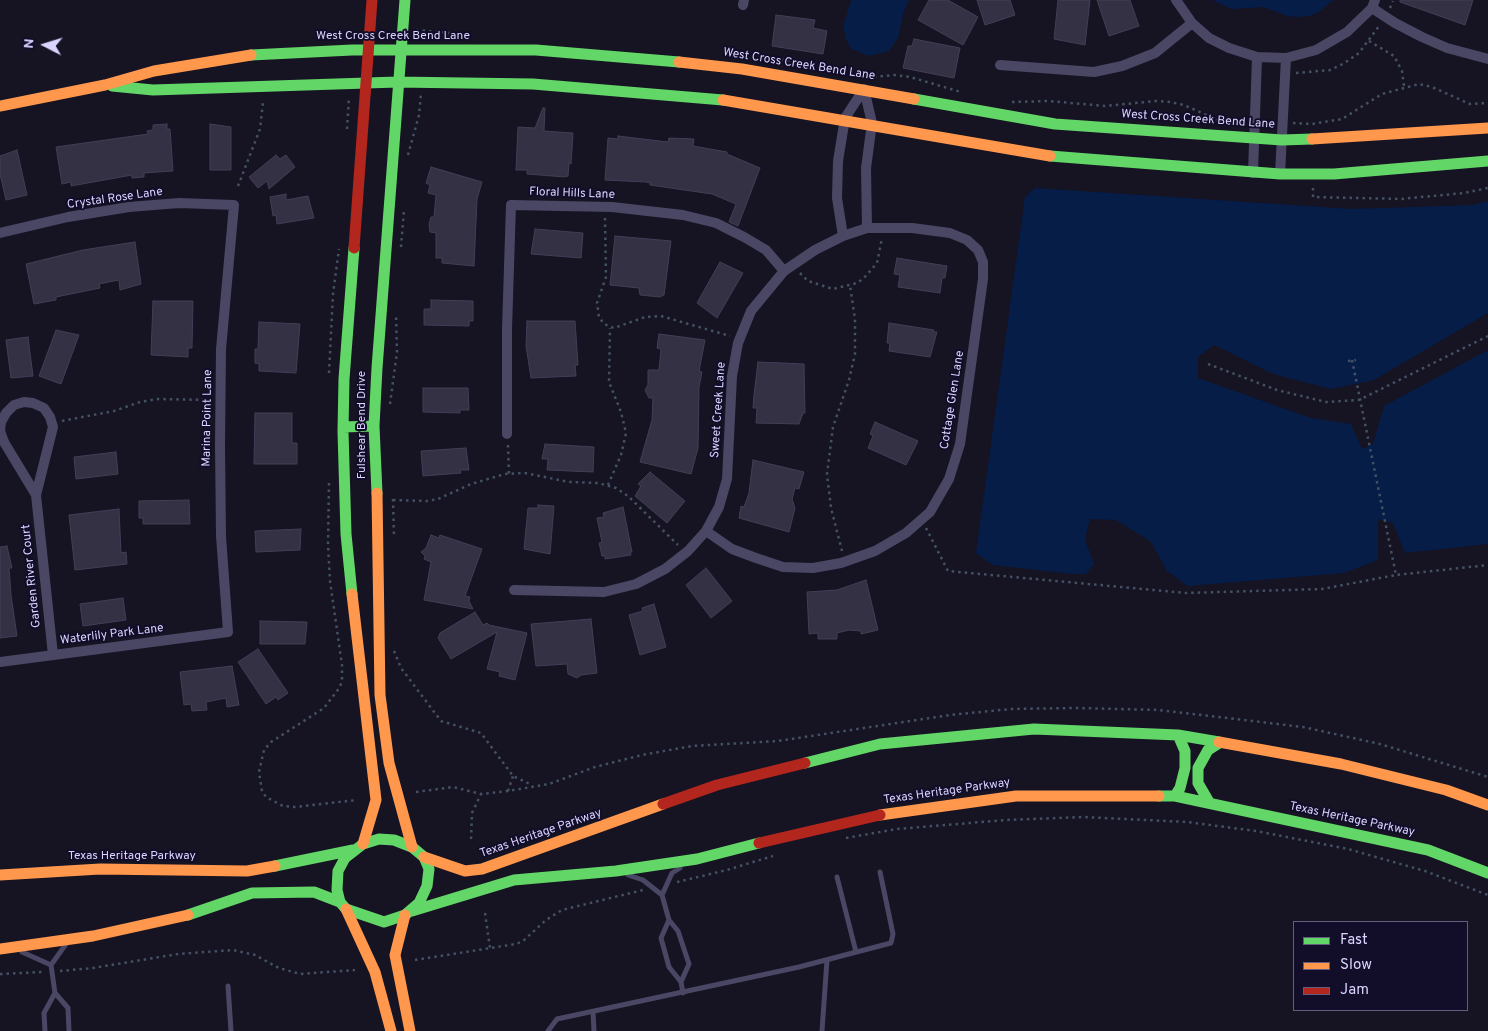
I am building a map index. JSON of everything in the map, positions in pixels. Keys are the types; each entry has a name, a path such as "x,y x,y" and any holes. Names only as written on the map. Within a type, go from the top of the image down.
{"main road":[{"name":"Fulshear Bend Drive","path":"358,847 376,800 358,662 346,534 343,427 344,379 372,0"},
{"name":"Fulshear Bend Drive","path":"405,0 374,426 379,527 380,695 389,763 412,847"},
{"name":"West Cross Creek Bend Lane","path":"0,106 105,85 154,71 225,58 286,52 400,49 536,50 637,57 865,83 1055,124 1282,140 1332,139 1488,128"},
{"name":"West Cross Creek Bend Lane","path":"105,85 153,90 398,82 533,84 637,91 737,101 845,118 1052,156 1253,173 1334,174 1488,161"},
{"path":"343,427 374,426"},
{"name":"Texas Heritage Parkway","path":"424,857 465,870 482,869 717,785 880,744 1034,729 1178,735 1341,764 1446,790 1488,805"},
{"path":"1175,796 1185,768 1184,751 1178,735"},
{"path":"1209,802 1198,784 1198,768 1204,756 1219,743"},
{"name":"Texas Heritage Parkway","path":"408,913 514,880 616,870 697,859 865,817 1016,796 1175,796 1428,850 1488,873"},
{"path":"391,1031 375,972 337,890 338,872 341,864 358,847 379,839 394,840 412,847 424,857 429,869 429,880 425,892 408,913 396,955 410,1031"},
{"name":"Texas Heritage Parkway","path":"0,876 100,869 246,871 358,847"},
{"path":"0,949 70,940 201,912 252,893 314,892 364,917 384,922 408,913"}],"street":[{"path":"1176,0 1192,23 1209,38 1229,48 1257,57 1286,58 1316,50 1347,32 1373,4 1395,23 1422,37 1447,48 1488,59"},
{"path":"1000,65 1060,71 1094,72 1104,70 1122,66 1155,52 1192,23"},
{"path":"1253,173 1257,57"},
{"path":"1280,174 1286,58"},
{"path":"843,236 837,198 838,160 845,118 865,83"},
{"path":"865,83 872,123 866,168 867,228"},
{"name":"Crystal Rose Lane","path":"0,233 68,217 129,207 179,203 234,205"},
{"name":"Marina Point Lane","path":"228,632 221,536 220,401 221,349 234,205"},
{"name":"Floral Hills Lane","path":"507,434 507,329 511,205 606,207 683,215 716,224 766,250 784,271"},
{"name":"Sweet Creek Lane","path":"514,590 604,592 636,584 666,569 686,553 706,531 719,507 727,479 732,376 740,339 751,311 784,271 843,236 867,228 912,228 950,233 967,240 978,250"},
{"name":"Cottage Glen Lane","path":"706,531 732,549 783,567 813,568 846,562 875,551 906,533 930,512 949,479 960,444 983,279 983,262 978,250"},
{"name":"Garden River Court","path":"36,495 0,432 1,422 10,409 24,402 33,403 44,408 52,422 52,437 36,495 53,655"},
{"name":"Waterlily Park Lane","path":"0,662 228,632"}],"lane":[{"path":"662,896 672,873 697,859"},
{"path":"616,870 643,880 662,896 668,920 678,931 689,964 681,982"},
{"path":"548,1031 557,1019 684,993 891,943 893,934 880,872"},
{"path":"837,878 856,952"},
{"path":"668,920 661,938 669,967 681,982 684,993"},
{"path":"69,1031 68,1008 55,992 51,968 70,940"},
{"path":"12,948 51,968"},
{"path":"822,1031 827,960"},
{"path":"228,986 231,1031"},
{"path":"45,1031 44,1013 55,992"},
{"path":"593,1012 594,1031"}],"path":[{"path":"416,30 481,36"},
{"path":"1369,41 1394,56 1402,72 1404,86"},
{"path":"762,58 803,62 843,72"},
{"path":"865,83 894,75 910,77 970,95"},
{"path":"1282,122 1312,124 1342,119 1382,94 1404,86 1419,84 1432,87 1470,104 1488,104"},
{"path":"408,158 419,115 421,93"},
{"path":"347,132 349,95"},
{"path":"1008,102 1049,101 1105,106 1156,101 1170,102 1184,105 1213,119 1227,122"},
{"path":"238,186 260,129 264,102"},
{"path":"400,254 404,202"},
{"path":"606,207 604,234 606,278 597,303 599,317 604,324 610,328 621,327 645,317 661,316 740,339"},
{"path":"794,264 802,276 817,285 833,289 850,286 864,278 877,263 880,255 882,228"},
{"path":"329,381 333,294 339,246"},
{"path":"846,562 831,508 827,474 833,426 849,380 855,354 855,319 850,286"},
{"path":"390,411 396,352 396,305"},
{"path":"608,485 621,455 626,433 621,412 609,382 610,328"},
{"path":"1208,364 1277,390 1326,402 1359,400 1488,336"},
{"path":"1352,360 1396,575"},
{"path":"1348,361 1356,360"},
{"path":"52,422 114,411 140,402 158,399 220,401"},
{"path":"507,434 509,474"},
{"path":"393,500 427,501 480,481 509,474 525,473 569,482 608,485 628,496 686,553"},
{"path":"329,478 328,545 330,581 342,665 342,680 340,687 324,708 271,742 264,750 259,772 262,791 266,797 283,806 295,807 357,800"},
{"path":"392,492 394,544"},
{"path":"921,520 948,571 1186,593 1322,589 1396,575 1488,565"},
{"path":"393,645 401,668 441,721 481,733 513,776 533,786"},
{"path":"508,791 513,776"},
{"path":"471,839 472,814 481,794"},
{"path":"839,839 897,829 1006,820 1083,817 1186,822 1256,831 1348,850 1425,871 1488,895"},
{"path":"675,883 728,870 780,854"},
{"path":"415,960 524,941 554,914 571,907 645,889"},
{"path":"485,914 490,948"},
{"path":"0,974 51,968 93,968 198,952 234,950 255,955 279,968 300,974 355,970"}],"water":[{"path":"851,0 909,0 904,11 898,38 889,51 869,56 852,49 847,42 843,27"},
{"path":"1212,0 1333,0 1319,12 1309,16 1297,17 1287,16 1264,7 1232,9"},
{"path":"1035,188 1352,209 1473,205 1488,201 1488,313 1374,380 1331,389 1273,374 1214,345 1198,357 1198,378 1311,418 1351,424 1362,449 1373,444 1384,406 1488,350 1488,544 1405,553 1393,523 1378,519 1378,560 1344,573 1188,586 1167,571 1151,542 1116,520 1090,519 1085,539 1094,564 1086,574 993,565 976,553 1025,197"}],"building":[{"path":"929,0 948,0 978,17 963,45 918,20"},
{"path":"977,0 1010,0 1015,15 985,25"},
{"path":"1058,0 1090,0 1085,45 1054,39"},
{"path":"1097,0 1130,0 1139,26 1109,36"},
{"path":"1400,0 1473,0 1465,25 1400,2"},
{"path":"776,15 815,20 813,28 827,31 823,54 772,46"},
{"path":"914,39 960,48 954,78 903,68 908,46 912,46"},
{"path":"543,108 545,108 544,131 573,133 571,164 569,163 568,176 527,174 527,170 516,170 518,127 535,128"},
{"path":"167,124 167,129 170,129 173,171 144,173 144,177 132,178 132,175 71,186 71,182 62,184 56,147 148,134 147,131 153,130 153,125"},
{"path":"210,124 231,127 231,170 210,170"},
{"path":"618,136 668,142 669,138 694,139 693,146 727,152 727,154 760,168 738,226 729,222 736,204 712,194 650,185 650,183 646,182 605,180 608,138 618,139"},
{"path":"17,150 27,195 6,200 0,174 0,156"},
{"path":"276,155 280,159 286,155 295,167 269,189 267,181 258,188 249,177"},
{"path":"431,167 482,182 477,199 474,266 442,263 442,258 436,258 436,233 430,232 429,224 431,217 434,217 436,195 428,193 430,185 426,183"},
{"path":"286,194 286,200 308,196 314,218 277,224 276,215 273,216 270,197"},
{"path":"535,229 583,233 581,258 531,254"},
{"path":"615,236 671,241 664,295 660,297 640,295 639,288 610,285"},
{"path":"135,242 141,284 120,290 119,280 99,284 100,288 56,297 56,300 34,304 26,264 83,250"},
{"path":"897,258 947,266 945,278 942,278 940,293 898,287 900,275 894,274"},
{"path":"720,262 743,273 717,318 697,303"},
{"path":"431,300 473,301 473,321 469,321 469,326 424,325 424,309 431,309"},
{"path":"153,301 193,301 192,348 188,348 188,357 151,355"},
{"path":"527,321 575,321 578,365 575,365 576,376 531,378 526,346"},
{"path":"259,322 300,324 296,373 259,371 259,364 255,363 255,349 258,349"},
{"path":"889,323 937,332 930,357 889,351 890,343 887,343"},
{"path":"56,330 79,335 61,384 39,376"},
{"path":"659,334 705,340 699,371 702,372 699,387 698,448 691,474 640,462 652,420 653,398 649,398 645,390 648,385 648,370 659,370 661,349 657,348"},
{"path":"28,337 33,376 11,378 6,340"},
{"path":"758,362 804,364 805,413 803,413 799,424 756,423 757,408 753,408"},
{"path":"423,388 468,388 469,410 460,410 460,413 423,412"},
{"path":"255,413 292,413 292,443 297,443 297,464 254,464"},
{"path":"875,422 918,441 906,465 868,448 873,436 870,434"},
{"path":"545,444 594,447 593,472 547,470 548,459 542,459"},
{"path":"466,448 469,470 460,470 461,473 423,476 421,451"},
{"path":"116,452 118,474 76,479 74,457"},
{"path":"753,460 804,472 799,489 795,488 792,499 795,508 789,532 739,518 741,506 744,507 749,493"},
{"path":"650,472 685,501 667,523 635,496 641,486 638,484"},
{"path":"189,500 190,524 143,524 143,518 139,518 139,501"},
{"path":"538,505 554,506 550,554 524,549 528,508 538,508"},
{"path":"623,507 631,555 605,559 605,556 602,556 599,543 602,542 597,518 604,517 603,513"},
{"path":"119,509 121,553 126,552 127,564 75,570 69,515"},
{"path":"301,529 300,550 256,552 255,531"},
{"path":"431,535 439,538 440,535 482,549 465,596 470,597 469,601 473,609 424,600 431,562 424,559 425,556 421,552 426,548"},
{"path":"7,546 12,568 9,568 17,636 0,638 0,547"},
{"path":"706,568 732,601 711,618 686,585"},
{"path":"866,580 878,630 861,634 861,631 849,630 837,633 837,639 818,639 818,633 809,634 807,592 837,590"},
{"path":"123,598 126,620 83,626 80,604"},
{"path":"654,604 666,647 640,655 629,615 643,611 642,608"},
{"path":"475,612 483,625 487,623 527,633 515,680 499,676 500,672 487,669 497,632 451,659 438,638 440,633"},
{"path":"591,619 597,673 581,675 577,678 568,674 567,664 536,666 531,624"},
{"path":"260,621 307,622 305,644 260,644"},
{"path":"258,649 288,693 278,700 276,697 266,704 238,662"},
{"path":"232,666 239,705 227,707 226,698 206,702 207,710 192,711 191,704 184,705 180,672"}],"traffic: fast":[{"path":"377,493 374,426 377,368 405,0"},
{"path":"251,55 352,50 536,50 679,62"},
{"path":"112,86 153,90 397,82 533,84 723,100"},
{"path":"914,99 1055,124 1282,140 1312,139"},
{"path":"1050,156 1280,174 1334,174 1488,161"},
{"path":"352,594 346,534 343,431 344,379 354,248"},
{"path":"343,427 374,426"},
{"path":"805,763 880,744 1034,729 1178,735 1219,742"},
{"path":"1175,796 1180,788 1185,768 1185,751 1178,735"},
{"path":"1209,802 1198,783 1198,768 1208,750 1219,743"},
{"path":"1159,796 1175,796 1428,850 1488,873"},
{"path":"379,839 394,840 412,847 424,857 429,869 427,886 419,903 405,915 384,922 346,909 340,902 337,890 338,871 345,858 363,844 379,839"},
{"path":"412,911 514,880 616,871 697,859 759,843"},
{"path":"275,866 353,850"},
{"path":"188,915 252,893 314,892 340,902"}],"traffic: slow":[{"path":"0,106 105,85 154,71 251,55"},
{"path":"679,62 742,69 914,99"},
{"path":"723,100 1050,156"},
{"path":"1312,139 1488,128"},
{"path":"377,493 380,695 389,763 412,847"},
{"path":"352,594 376,800 363,844"},
{"path":"1219,742 1341,764 1446,790 1488,805"},
{"path":"880,815 1016,796 1159,796"},
{"path":"424,857 465,871 482,869 663,804"},
{"path":"0,875 100,869 247,871 275,866"},
{"path":"346,909 375,972 391,1031"},
{"path":"0,949 93,936 188,915"},
{"path":"405,915 395,955 410,1031"}],"traffic: jam":[{"path":"354,248 372,0"},
{"path":"663,804 717,785 805,763"},
{"path":"759,843 880,815"}]}
